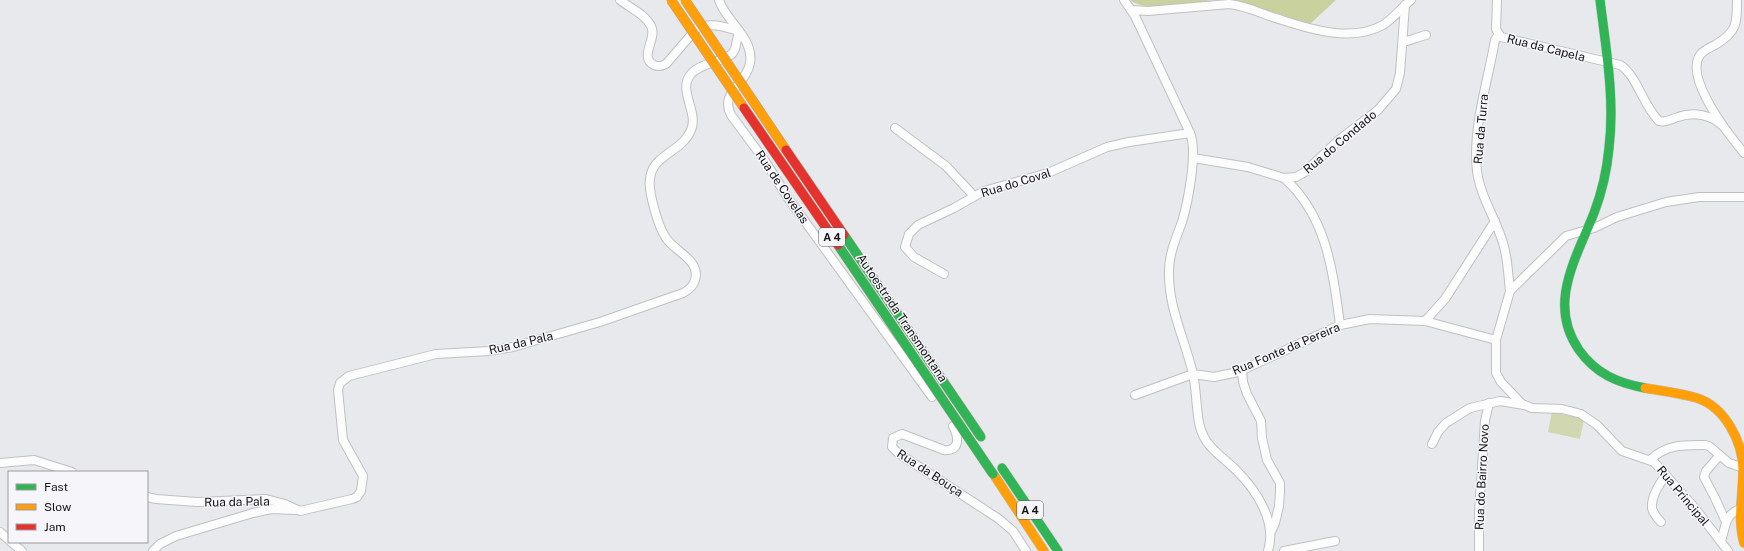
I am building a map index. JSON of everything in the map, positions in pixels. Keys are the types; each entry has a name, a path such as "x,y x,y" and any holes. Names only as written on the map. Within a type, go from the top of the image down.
{"main road":[{"name":"Autoestrada Transmontana","path":"671,0 994,474 1044,551"},
{"name":"Autoestrada Transmontana","path":"685,0 984,442"},
{"path":"1600,0 1612,111 1610,146 1606,170 1598,201 1568,274 1564,298 1566,324 1576,347 1597,370 1615,380 1687,395 1708,403 1722,414 1732,428 1739,443 1743,468 1740,529 1744,543"},
{"name":"A 4","path":"999,465 1058,551"}],"street":[{"path":"620,0 645,18 652,28 653,36 647,54 649,60 655,65 662,66 666,64 697,28 704,25 715,25 739,31"},
{"name":"Rua de Covelas","path":"719,0 723,9 748,46 750,61 746,73 727,100 731,115 766,161 786,194 952,425"},
{"path":"1124,0 1131,10 1190,133 1193,143 1193,158 1184,212 1172,251 1168,272 1174,313 1193,374 1201,434 1214,452 1236,470 1248,483 1264,509 1271,533"},
{"name":"Rua da Capela","path":"1497,0 1496,29 1498,35 1509,40 1620,65 1628,71 1645,104 1659,121 1667,121 1682,115 1699,114 1711,117 1723,126"},
{"path":"1737,0 1736,23 1734,29 1722,41 1704,50 1699,56 1696,73 1699,85 1723,126 1744,153"},
{"path":"1131,10 1148,11 1229,4 1239,5 1281,20 1318,30 1349,32 1372,29 1383,25 1392,19 1408,2"},
{"name":"Rua do Condado","path":"1193,158 1248,167 1284,178 1293,178 1312,167 1339,140 1378,110 1394,93 1400,78 1408,2"},
{"name":"Rua da Pala","path":"148,497 156,500 197,502 264,499 285,504 304,511 355,498 361,491 363,481 362,472 344,444 338,388 349,376 436,354 489,351 513,347 600,322 683,293 692,287 696,279 695,268 688,259 668,242 663,233 652,198 650,178 656,164 683,140 691,130 693,119 686,85 690,75 696,70 732,54 739,31"},
{"path":"1403,42 1426,35"},
{"name":"Rua da Turra","path":"1498,35 1495,40 1482,104 1477,163 1481,186 1506,254 1510,291"},
{"path":"895,128 946,166 974,196"},
{"name":"Rua do Coval","path":"944,274 912,255 906,249 905,243 912,230 918,225 954,208 974,196 1053,172 1102,148 1124,142 1190,133"},
{"path":"1298,193 1302,174"},
{"path":"1284,178 1298,193 1311,212 1326,243 1332,269 1340,325"},
{"path":"1524,405 1496,374 1496,340 1510,291 1564,237 1586,230 1617,217 1666,202 1700,197 1744,197"},
{"path":"1425,321 1445,299 1495,221"},
{"name":"Rua Fonte da Pereira","path":"1193,374 1214,377 1242,370 1340,325 1377,319 1425,321 1496,340"},
{"path":"1242,370 1243,382 1247,394 1261,421 1262,438 1267,460 1280,483 1279,506 1276,523 1271,533 1268,551"},
{"path":"1134,395 1193,374"},
{"name":"Rua Principal","path":"1432,444 1441,427 1452,418 1470,408 1489,403 1502,401 1532,408 1562,409 1581,414 1597,425 1622,451 1650,460 1666,475 1728,551"},
{"name":"Rua do Bairro Novo","path":"1479,551 1478,521 1485,421 1489,403"},
{"name":"Rua da Bouça","path":"952,425 957,432 958,441 956,446 950,450 944,450 902,434 893,438 892,447 898,453 999,519 1013,531 1026,551"},
{"path":"1650,460 1665,449 1676,446 1707,445 1732,465 1743,468"},
{"path":"1719,456 1706,471 1704,477 1726,522"},
{"path":"0,463 32,460 69,471"},
{"path":"1661,522 1653,512 1652,506 1658,486 1666,475"},
{"path":"153,551 163,542 176,536 253,513 271,509 298,510"},
{"path":"1721,541 1729,515 1740,509"},
{"path":"0,532 8,539"},
{"path":"1284,551 1334,541"},
{"path":"12,543 22,551"}],"green space":[{"path":"1130,0 1213,0 1158,7 1138,4"},
{"path":"1233,0 1336,0 1310,24"},
{"path":"1552,412 1584,419 1580,439 1548,432"}],"traffic: fast":[{"path":"1600,0 1607,55 1611,130 1604,181 1597,205 1573,264 1565,299 1565,316 1570,333 1579,350 1593,365 1600,371 1617,380 1645,388"},
{"path":"844,235 981,437"},
{"path":"838,245 993,474"},
{"path":"1002,468 1058,551"}],"traffic: slow":[{"path":"671,0 744,108"},
{"path":"685,0 786,150"},
{"path":"1645,388 1678,393 1697,398 1716,409 1724,417 1736,437 1742,459 1743,480 1741,525 1744,543"},
{"path":"994,475 1044,551"}],"traffic: jam":[{"path":"744,108 838,245"},
{"path":"786,150 844,235"}]}
